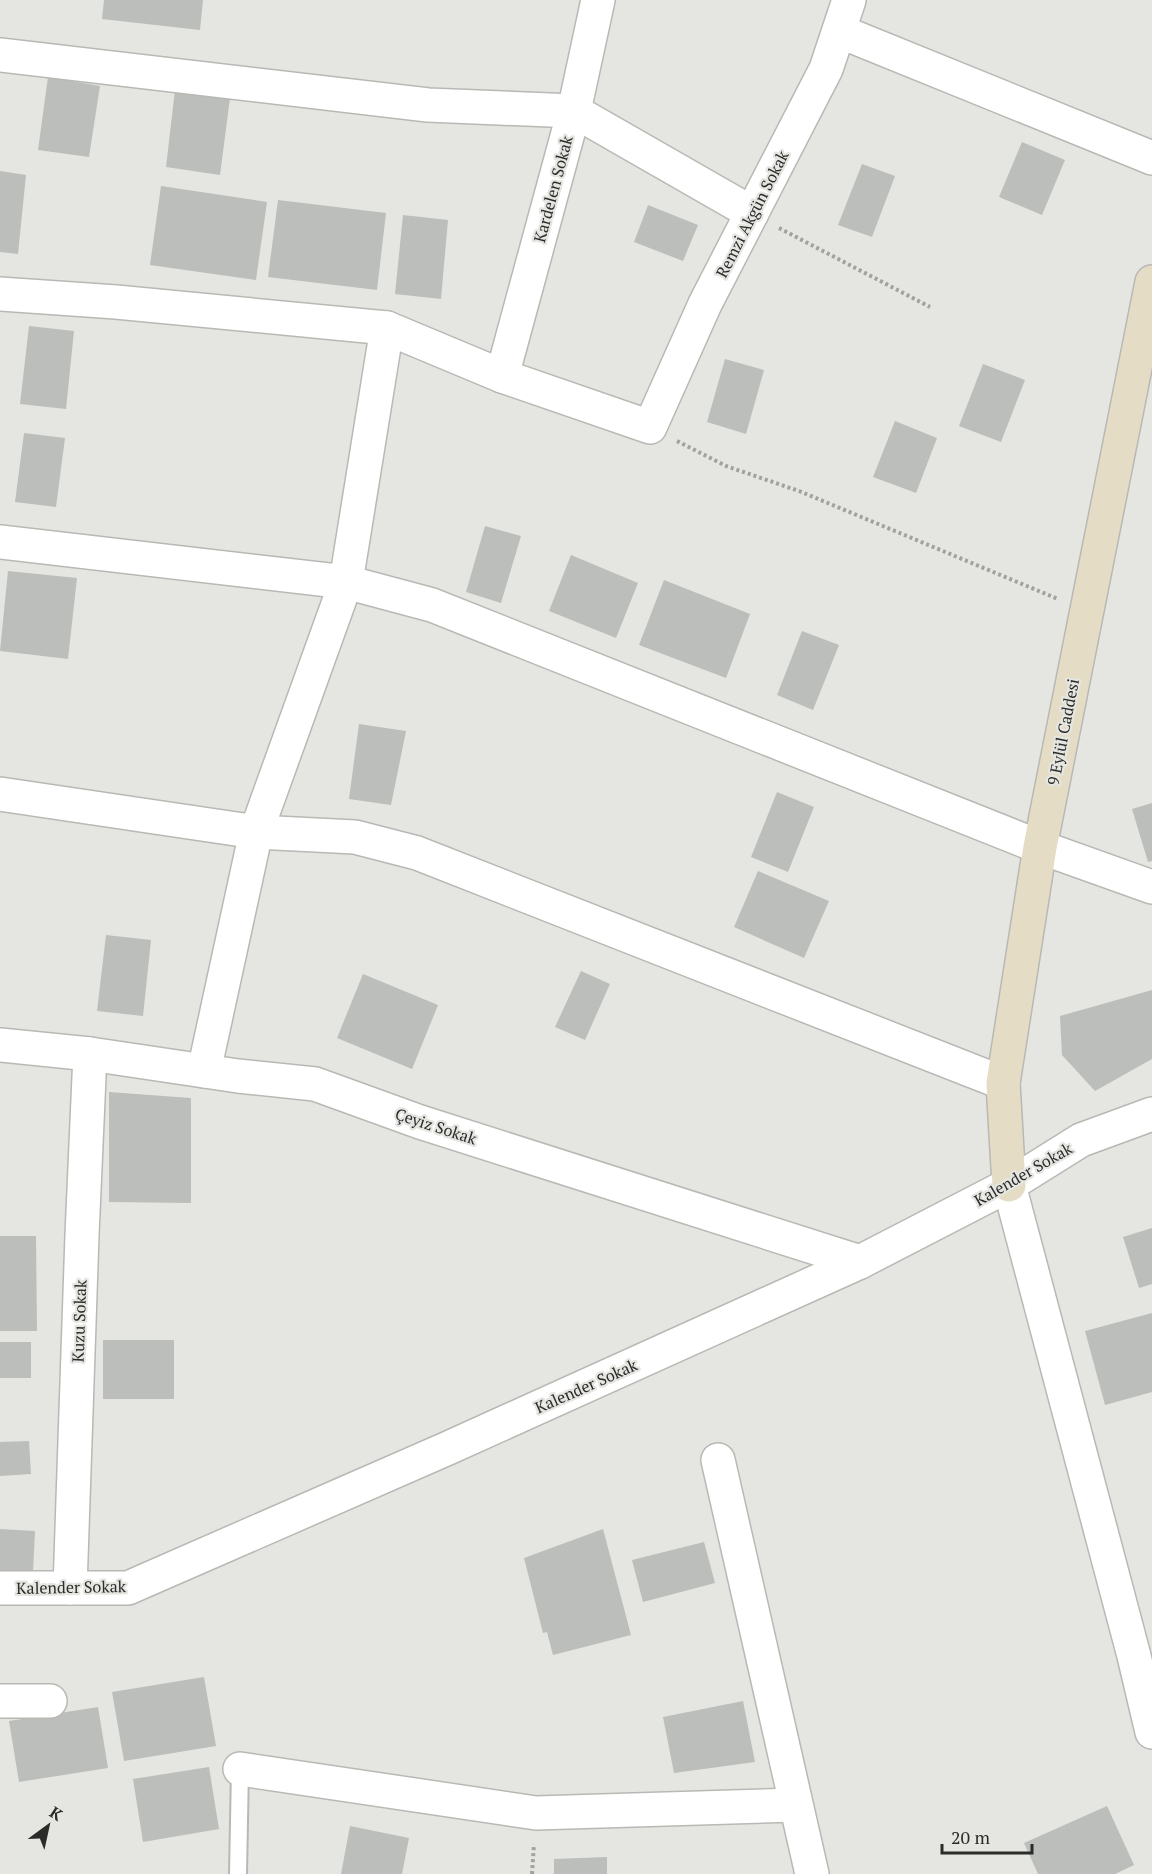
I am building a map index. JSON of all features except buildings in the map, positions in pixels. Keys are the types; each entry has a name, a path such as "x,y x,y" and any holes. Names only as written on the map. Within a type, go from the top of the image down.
{"street":[{"name":"Kardelen Sokak","path":"502,376 574,111 598,0"},
{"name":"Remzi Akgün Sokak","path":"650,427 705,304 826,69 849,0"},
{"path":"839,31 1152,158"},
{"path":"0,55 428,105 574,111 752,213"},
{"name":"9 Eylül Caddesi","path":"1009,1185 1004,1083 1040,847 1086,611 1144,362 1152,282"},
{"path":"0,294 116,302 387,328 502,376 650,427"},
{"path":"204,1071 256,832 346,582 387,328"},
{"path":"0,542 346,582 443,609 1040,847 1152,887"},
{"path":"0,794 256,832 354,837 417,853 1004,1083"},
{"name":"Çeyiz Sokak","path":"0,1045 90,1054 315,1084 420,1122 860,1262"},
{"name":"Kuzu Sokak","path":"70,1588 90,1054"},
{"name":"Kalender Sokak","path":"0,1588 128,1588 446,1449 860,1262 1009,1185 1081,1140 1152,1114"},
{"path":"1009,1185 1134,1656 1152,1732"},
{"path":"718,1460 812,1874"},
{"path":"0,1701 50,1701"},
{"path":"240,1769 536,1813 796,1805"}],"lane":[{"path":"238,1874 240,1769"}],"path":[{"path":"752,213 930,307"},
{"path":"650,427 726,466 799,491 1086,611"}]}
